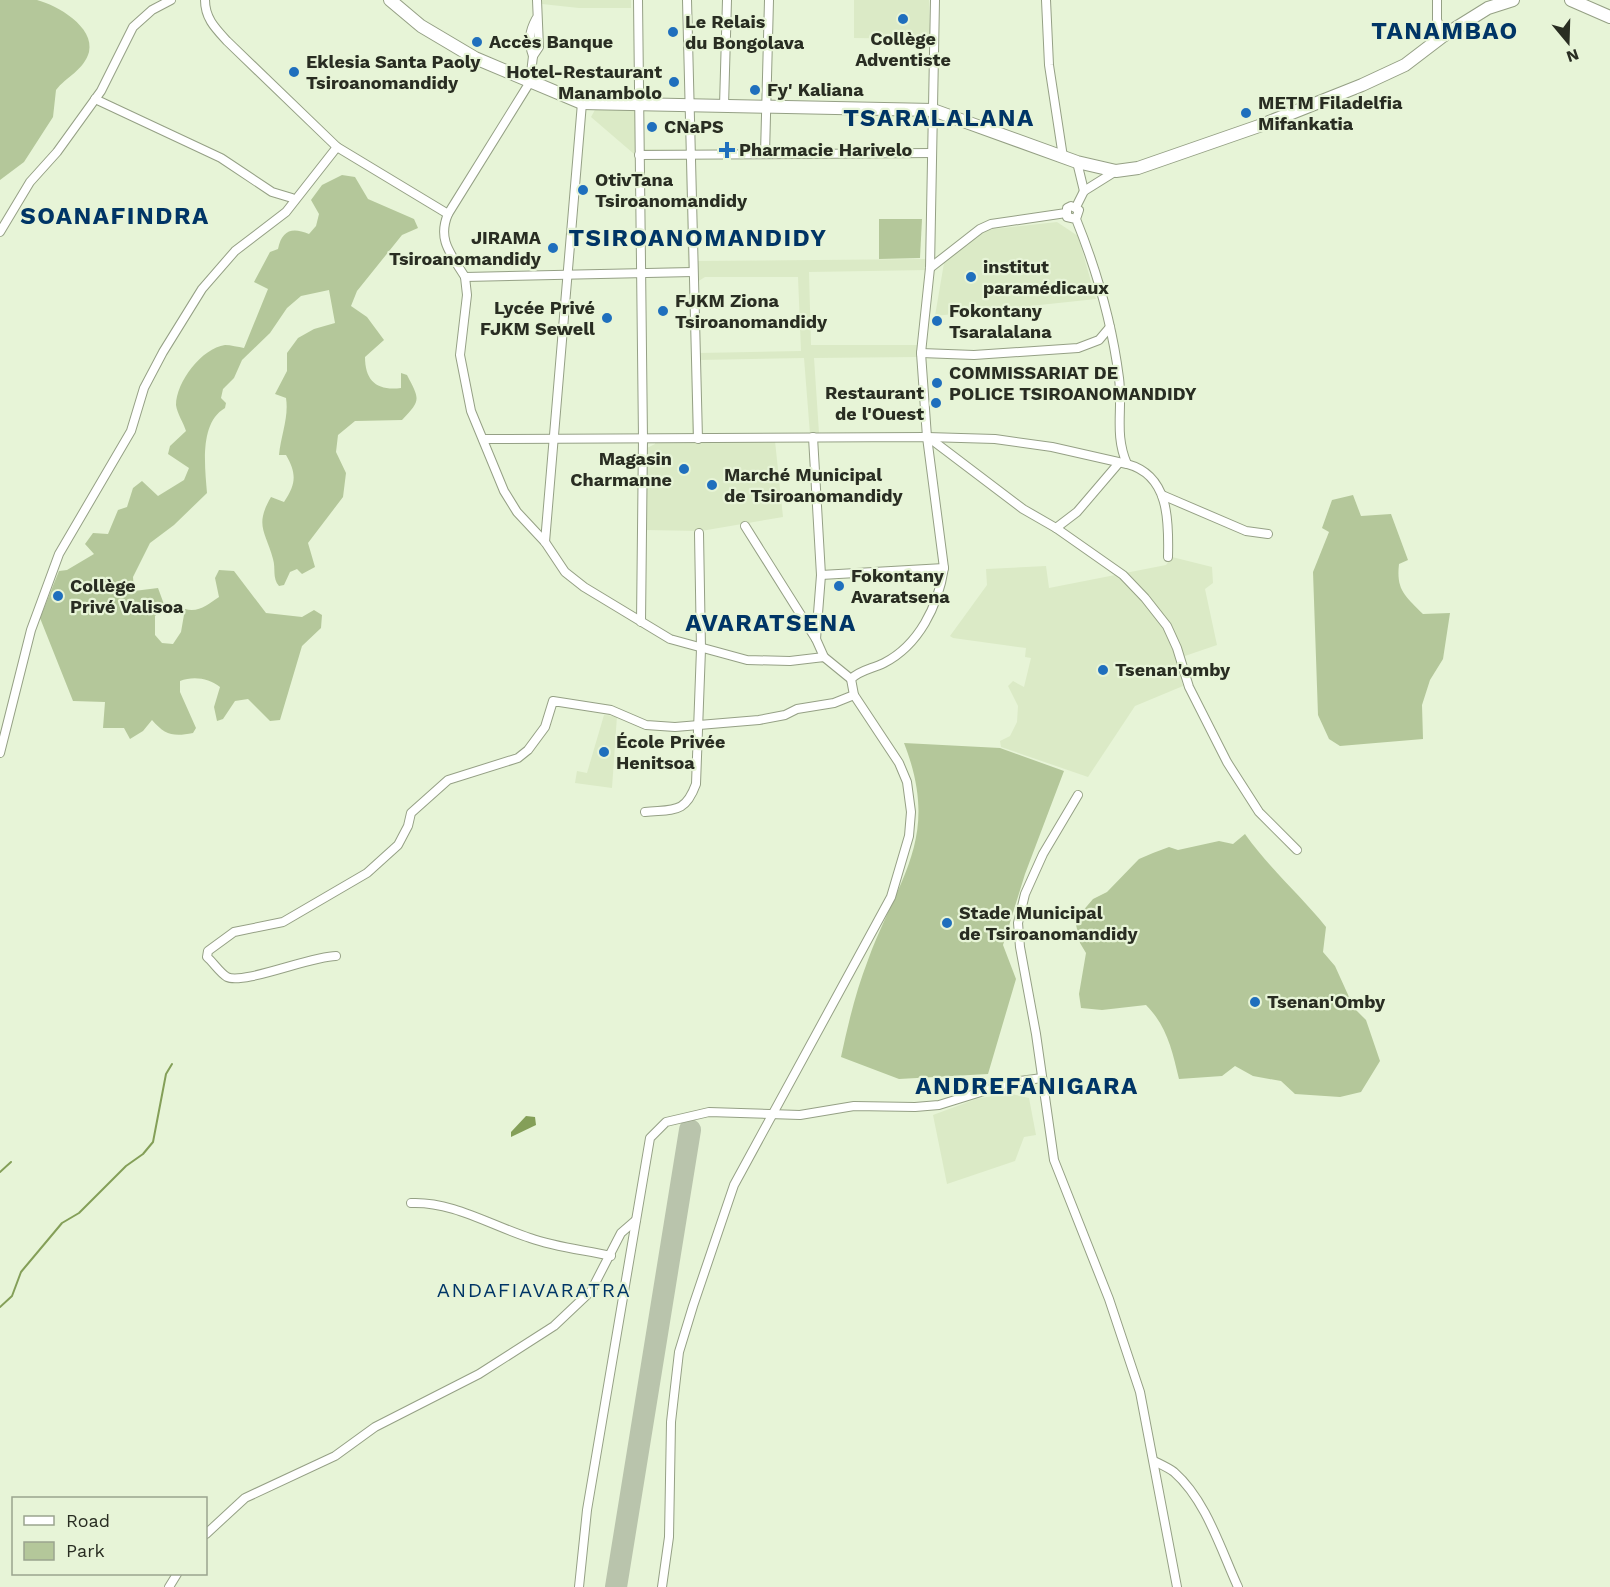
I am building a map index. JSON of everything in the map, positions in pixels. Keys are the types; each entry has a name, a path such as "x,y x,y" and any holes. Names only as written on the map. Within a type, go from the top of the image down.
{"main road":[{"path":"390,0 448,43 475,58 582,103 933,110 1077,162 1116,171 1138,168 1260,126 1362,85 1405,65 1443,36 1488,8 1513,0"},
{"path":"1571,0 1608,14"}],"street":[{"path":"0,232 30,182 57,152 95,99 133,27 152,10 171,0"},
{"path":"205,0 205,10 211,23 227,41 337,147 448,214"},
{"path":"537,0 536,19 539,47 533,56 530,82 442,227 444,242 465,277 467,295 461,365 471,411 504,491 517,512 545,542 565,572 670,639 747,660 790,661 824,657"},
{"path":"638,0 639,273 643,439 641,622"},
{"path":"687,0 698,439"},
{"path":"724,106 727,0"},
{"path":"765,154 769,0"},
{"path":"851,680 856,674 884,663 904,650 921,632 942,584 944,568 927,437 921,353 930,268 935,0"},
{"path":"1046,0 1049,65 1063,157"},
{"path":"1437,0 1437,20 1443,36"},
{"path":"95,99 220,158 272,192 292,198"},
{"path":"545,542 582,103"},
{"path":"0,753 31,630 59,554 131,431 144,388 164,352 202,289 235,251 286,212 337,147"},
{"path":"639,155 932,153"},
{"path":"1077,162 1084,191"},
{"path":"1116,171 1084,191 1076,207 1079,216 1076,219 1091,256 1110,327 1120,385 1118,439 1123,464"},
{"path":"1066,213 1067,208 1076,207"},
{"path":"930,268 980,228 991,224 1066,213"},
{"path":"1066,213 1071,220 1076,219"},
{"path":"465,277 693,273"},
{"path":"921,353 974,355 1078,348 1099,340 1110,327"},
{"path":"813,437 821,575 816,639"},
{"path":"483,439 927,437 995,439 1052,447 1141,468 1153,478 1162,495 1169,527 1168,557"},
{"path":"927,437 1023,509 1056,528 1123,574 1167,626 1178,648 1189,687 1227,762 1259,812 1298,850"},
{"path":"1056,528 1077,512 1123,464"},
{"path":"1162,495 1246,531 1268,534"},
{"path":"662,1587 669,1537 671,1422 679,1352 734,1185 891,897 909,836 911,812 907,782 898,763 854,695 851,680 824,657 816,639 745,526"},
{"path":"645,812 681,809 690,801 696,784 701,649 699,533"},
{"path":"821,575 944,568"},
{"path":"336,956 311,958 272,971 235,978 227,977 207,957 208,951 234,932 283,922 368,873 398,845 408,826 411,813 448,780 518,758 528,750 545,727 553,701 611,710 646,725 699,725 759,720 834,703 854,695"},
{"path":"1078,795 1043,854 1025,894 1018,923 1054,1160 1109,1299 1140,1392 1177,1587"},
{"path":"579,1587 588,1510 650,1138 666,1122 709,1112 800,1115 854,1106 939,1105 1013,1082 1042,1078"},
{"path":"411,1203 424,1203 451,1209 532,1239 611,1256"},
{"path":"207,1533 245,1498 335,1456 375,1427 478,1374 554,1326 591,1291 621,1233 636,1220"},
{"path":"1154,1461 1174,1472 1192,1495 1207,1520 1238,1587"}],"shaded area":[{"path":"542,0 631,0 631,8 579,8 542,4"},
{"name":"Collège Adventiste","path":"854,0 929,0 930,39 854,38"},
{"path":"596,108 637,109 637,143 644,149 695,150 693,261 928,259 928,270 809,272 811,345 918,345 917,357 814,358 819,433 812,441 775,441 783,517 701,531 645,530 647,448 655,444 655,435 692,434 691,276 658,276 658,268 688,267 686,160 641,160 591,117","holes":["705,277 798,277 801,351 699,353 697,282","804,358 810,434 700,436 698,360"]},
{"path":"1057,222 1078,236 1096,299 935,316 944,263 985,230"},
{"name":"Tsenan'omby","path":"1172,557 1212,567 1213,583 1205,589 1217,645 1176,659 1183,686 1135,706 1088,777 1001,747 1000,741 1010,736 1017,722 1018,706 1008,686 1013,681 1024,687 1031,658 1025,657 1026,648 950,636 987,585 986,569 1046,566 1049,588 1166,565"},
{"name":"École Privée Henitsoa","path":"604,715 617,716 612,788 575,783 577,771 587,773"},
{"path":"1008,1093 1029,1098 1036,1135 1024,1137 1015,1161 947,1184 933,1115 976,1099"},
{"path":"526,1116 535,1117 536,1125 511,1137 511,1132"}],"green space":[{"path":"0,0 37,0 64,12 73,18 86,34 89,52 79,69 56,90 53,117 24,162 0,180"},
{"path":"342,175 355,177 368,199 414,219 418,228 402,235 357,291 351,306 367,317 384,340 365,357 370,378 379,386 393,389 401,388 401,373 407,375 416,395 415,404 402,420 355,421 338,435 336,452 346,473 343,497 308,543 315,567 302,574 297,569 290,572 284,585 279,586 262,522 271,497 284,502 294,479 286,455 279,455 286,419 286,398 275,394 287,371 287,353 298,338 314,329 335,323 329,290 301,296 287,308 270,333 242,360 234,378 223,389 221,398 226,403 225,408 211,424 207,435 205,459 207,493 174,525 150,543 133,577 134,591 158,588 165,607 155,616 155,635 162,643 173,644 181,632 185,609 199,609 219,597 215,578 219,570 234,571 266,613 302,617 314,610 322,615 321,628 302,646 280,720 270,721 248,699 235,701 223,719 217,721 214,707 220,687 206,680 190,679 180,681 180,692 196,728 193,733 170,734 152,720 143,731 130,739 124,728 103,728 105,702 73,701 40,618 59,571 67,570 94,554 85,544 93,533 108,534 118,510 127,507 133,488 142,481 158,496 184,480 189,468 168,454 170,446 186,431 176,405 180,386 199,359 216,347 225,345 244,348 268,289 254,282 270,252 278,249 282,238 289,232 298,231 309,234 316,226 319,214 311,200 322,185"},
{"path":"879,219 922,219 920,258 879,259"},
{"path":"1353,495 1361,516 1391,514 1408,560 1399,564 1398,573 1403,592 1407,597 1423,614 1450,613 1443,659 1430,680 1422,705 1423,739 1340,746 1329,739 1318,715 1313,572 1329,532 1322,528 1332,500"},
{"name":"Stade Municipal de Tsiroanomandidy","path":"904,743 1000,748 1064,771 1025,874 1003,945 1016,979 988,1074 899,1079 841,1057 864,972 912,856 917,831 918,805 914,776"},
{"path":"1245,834 1326,927 1323,952 1335,966 1354,1008 1366,1020 1380,1061 1361,1092 1340,1097 1295,1094 1281,1081 1253,1076 1235,1066 1222,1076 1179,1079 1164,1030 1146,1005 1102,1010 1081,1008 1079,994 1086,953 1080,943 1075,920 1093,899 1107,892 1139,859 1153,853 1169,847 1178,850 1219,841 1233,844"}],"waterway":[{"path":"0,1307 12,1296 21,1272 62,1223 79,1213 153,1142 166,1074 172,1064"},
{"path":"0,1172 11,1162"}],"taxiway":[{"path":"616,1587 690,1130"}],"place":[{"name":"Collège Adventiste","path":"903,19"},
{"name":"Le Relais du Bongolava","path":"673,32"},
{"name":"Accès Banque","path":"477,42"},
{"name":"Eklesia Santa Paoly Tsiroanomandidy","path":"294,72"},
{"name":"Hotel-Restaurant Manambolo","path":"674,82"},
{"name":"Fy' Kaliana","path":"755,90"},
{"name":"METM Filadelfia Mifankatia","path":"1246,113"},
{"name":"CNaPS","path":"652,127"},
{"name":"Pharmacie Harivelo","path":"727,150"},
{"name":"OtivTana Tsiroanomandidy","path":"583,190"},
{"name":"JIRAMA Tsiroanomandidy","path":"553,248"},
{"name":"institut paramédicaux","path":"971,277"},
{"name":"FJKM Ziona Tsiroanomandidy","path":"663,311"},
{"name":"Lycée Privé FJKM Sewell","path":"607,318"},
{"name":"Fokontany Tsaralalana","path":"937,321"},
{"name":"COMMISSARIAT DE POLICE TSIROANOMANDIDY","path":"937,383"},
{"name":"Restaurant de l'Ouest","path":"936,403"},
{"name":"Magasin Charmanne","path":"684,469"},
{"name":"Marché Municipal de Tsiroanomandidy","path":"712,485"},
{"name":"Fokontany Avaratsena","path":"839,586"},
{"name":"Collège Privé Valisoa","path":"58,596"},
{"name":"Tsenan'omby","path":"1103,670"},
{"name":"École Privée Henitsoa","path":"604,752"},
{"name":"Stade Municipal de Tsiroanomandidy","path":"947,923"},
{"name":"Tsenan'Omby","path":"1255,1002"}],"district":[{"name":"TANAMBAO","path":"1445,31"},
{"name":"TSARALALANA","path":"939,118"},
{"name":"SOANAFINDRA","path":"115,216"},
{"name":"TSIROANOMANDIDY","path":"698,238"},
{"name":"AVARATSENA","path":"771,623"},
{"name":"ANDREFANIGARA","path":"1027,1086"},
{"name":"ANDAFIAVARATRA","path":"534,1290"}]}
